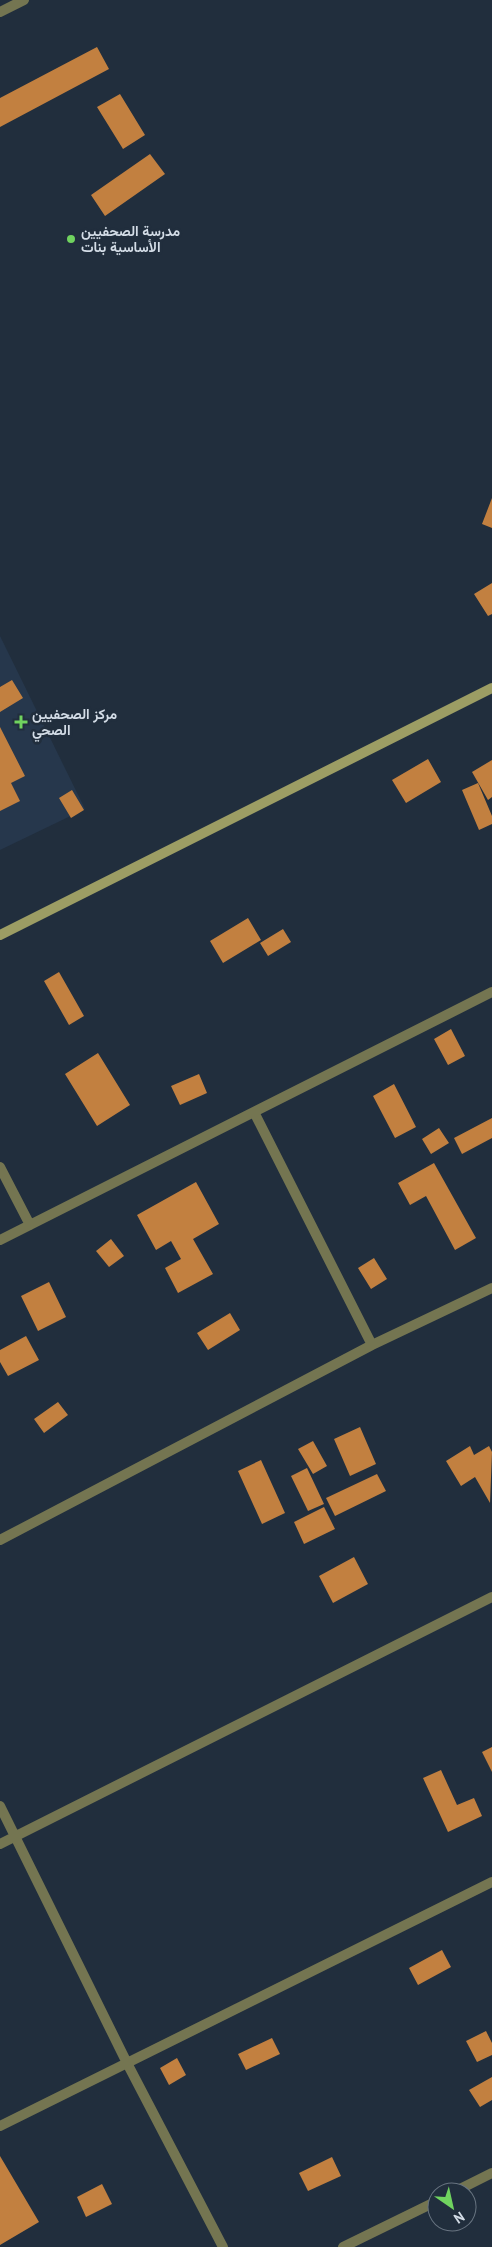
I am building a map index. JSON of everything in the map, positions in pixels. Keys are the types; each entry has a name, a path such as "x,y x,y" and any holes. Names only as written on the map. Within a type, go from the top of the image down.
{"street":[{"path":"0,12 20,1"},
{"path":"0,935 492,688"},
{"path":"0,1240 492,992"},
{"path":"254,1112 372,1345"},
{"path":"0,1167 30,1225"},
{"path":"0,1540 372,1345 492,1288"},
{"path":"0,1844 492,1597"},
{"path":"0,1806 127,2063 223,2247"},
{"path":"0,2126 492,1882"},
{"path":"474,2182 492,2173"},
{"path":"343,2247 427,2205"}],"shaded area":[{"name":"مركز الصحفيين الصحي","path":"0,636 85,809 0,850"}],"building":[{"path":"97,47 109,69 0,127 0,98"},
{"path":"120,94 145,135 123,149 97,107"},
{"path":"150,154 165,174 105,216 91,195"},
{"path":"492,498 492,528 482,524"},
{"path":"492,583 492,614 488,616 474,594"},
{"path":"12,680 23,698 0,712 0,687"},
{"path":"0,727 25,776 11,783 20,801 0,811"},
{"path":"428,759 441,782 406,803 392,780"},
{"path":"492,760 492,797 488,800 472,772"},
{"path":"478,783 492,816 492,824 479,830 462,790"},
{"path":"72,790 84,810 71,818 59,798"},
{"path":"248,918 261,940 223,963 210,941"},
{"path":"283,929 291,942 268,956 260,943"},
{"path":"59,972 84,1016 69,1025 44,981"},
{"path":"451,1029 465,1056 448,1065 434,1039"},
{"path":"98,1053 130,1105 97,1126 65,1074"},
{"path":"199,1074 207,1093 180,1105 171,1086"},
{"path":"394,1084 416,1127 395,1138 373,1096"},
{"path":"492,1118 492,1138 462,1154 454,1138"},
{"path":"439,1128 449,1143 431,1154 422,1139"},
{"path":"434,1163 476,1238 455,1250 426,1196 410,1205 398,1183"},
{"path":"196,1182 219,1224 193,1239 213,1274 178,1293 165,1268 181,1259 171,1241 156,1250 137,1215"},
{"path":"111,1239 124,1256 109,1267 96,1251"},
{"path":"374,1258 387,1279 371,1289 358,1268"},
{"path":"49,1282 66,1317 38,1331 21,1296"},
{"path":"230,1313 240,1330 208,1350 197,1333"},
{"path":"26,1336 39,1360 8,1376 0,1362 0,1350"},
{"path":"58,1402 68,1415 44,1433 34,1419"},
{"path":"360,1427 376,1464 350,1476 334,1439"},
{"path":"313,1441 327,1466 313,1474 298,1449"},
{"path":"470,1446 474,1455 489,1446 492,1452 490,1503 475,1477 461,1486 446,1461"},
{"path":"261,1460 285,1513 262,1524 238,1471"},
{"path":"307,1468 324,1504 308,1511 291,1476"},
{"path":"377,1474 386,1491 335,1516 326,1498"},
{"path":"324,1507 335,1529 304,1544 294,1522"},
{"path":"354,1557 368,1584 333,1603 319,1576"},
{"path":"492,1747 492,1772 482,1752"},
{"path":"441,1770 457,1805 474,1798 482,1816 448,1832 423,1778"},
{"path":"442,1950 451,1967 418,1985 409,1968"},
{"path":"486,2031 492,2043 492,2055 477,2062 466,2041"},
{"path":"272,2038 280,2054 246,2070 238,2054"},
{"path":"177,2058 186,2075 169,2085 160,2068"},
{"path":"492,2077 492,2100 480,2107 469,2090"},
{"path":"0,2156 39,2222 0,2245"},
{"path":"332,2157 341,2176 308,2191 299,2173"},
{"path":"102,2184 112,2204 86,2217 77,2197"}],"place":[{"name":"مدرسة الصحفيين الأساسية بنات","path":"71,239"},
{"name":"مركز الصحفيين الصحي","path":"21,722"}]}
